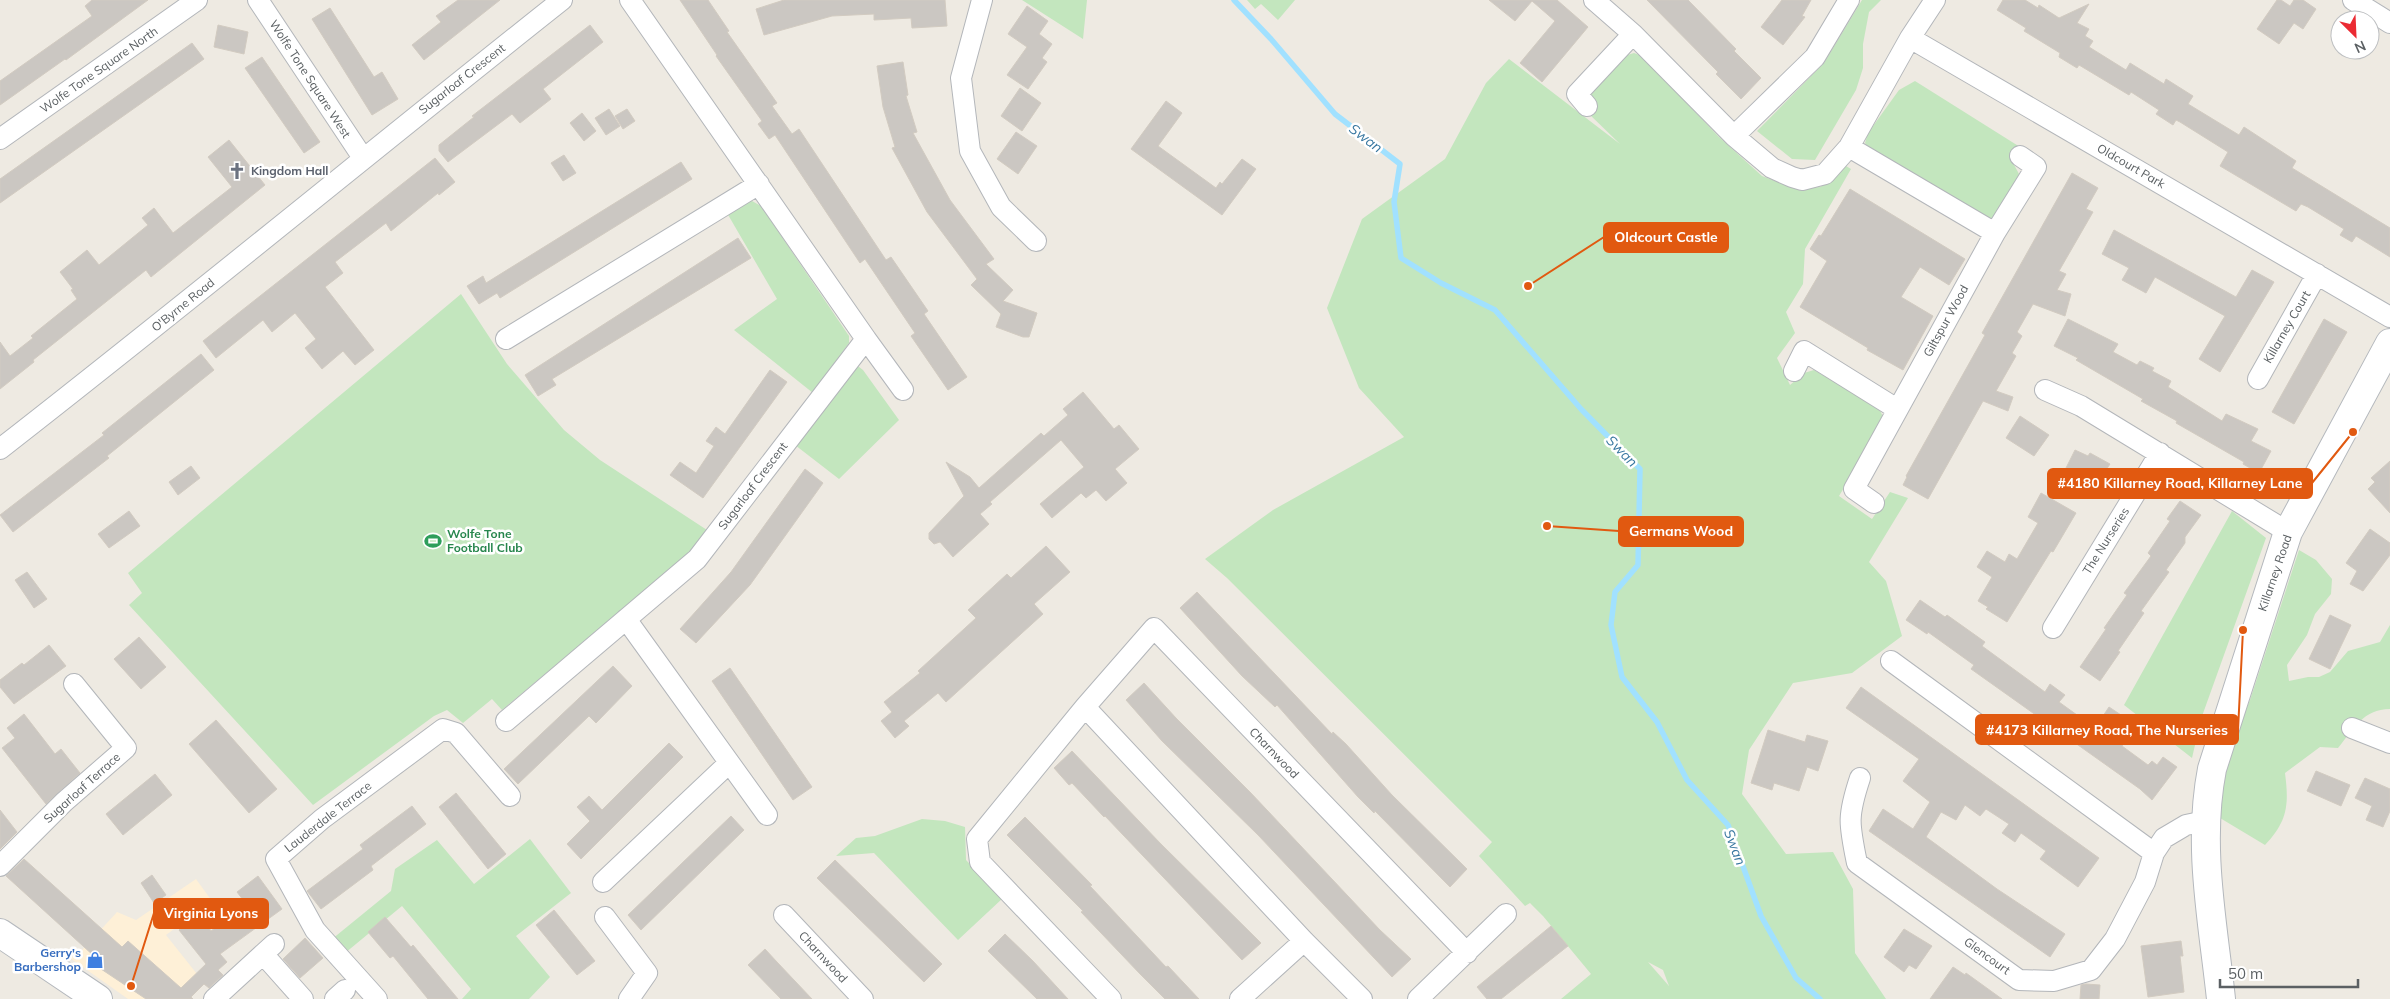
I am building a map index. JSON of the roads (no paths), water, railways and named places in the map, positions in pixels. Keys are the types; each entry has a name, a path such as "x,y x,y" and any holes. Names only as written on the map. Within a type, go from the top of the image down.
{"main road":[{"name":"Killarney Road","path":"2221,999 2205,858 2207,795 2214,762 2288,532 2387,354"},
{"path":"0,933 98,999"}],"street":[{"name":"Wolfe Tone Square North","path":"0,139 197,0"},
{"name":"Wolfe Tone Square West","path":"258,0 363,158"},
{"name":"Sugarloaf Crescent","path":"363,158 562,0"},
{"path":"630,0 902,390"},
{"path":"982,0 961,78 970,151 1001,207 1036,241"},
{"path":"1594,0 1633,34 1734,136 1772,168 1802,180 1825,174 1849,147 1910,38 1935,0"},
{"path":"1734,136 1814,57 1849,0"},
{"path":"2353,0 2390,23"},
{"path":"1587,106 1577,94 1633,34"},
{"name":"Oldcourt Park","path":"1910,38 2390,317"},
{"path":"1849,147 1995,233"},
{"name":"Giltspur Wood","path":"1874,502 1854,490 1995,233 2036,167 2020,156"},
{"name":"O'Byrne Road","path":"0,449 136,343 363,158"},
{"path":"506,339 759,184"},
{"name":"Killarney Court","path":"2258,379 2317,274"},
{"name":"Sugarloaf Crescent","path":"506,721 697,560 866,339"},
{"path":"1794,371 1804,351 1897,409"},
{"path":"2045,390 2081,406 2288,532"},
{"name":"The Nurseries","path":"2053,628 2160,453"},
{"path":"626,619 767,816"},
{"name":"Charnwood","path":"1111,999 980,862 977,839 1084,707 1154,628 1467,953"},
{"path":"1891,661 2154,852"},
{"name":"Sugarloaf Terrace","path":"0,866 64,802 126,748 74,684"},
{"path":"1084,707 1304,941 1362,999"},
{"path":"2352,728 2390,743"},
{"name":"Lauderdale Terrace","path":"377,999 315,930 276,859 322,819 443,729 456,733 510,796"},
{"path":"603,882 728,764"},
{"name":"Glencourt","path":"1860,778 1852,803 1849,822 1857,864 2019,980 2054,981 2091,970 2115,939 2145,882 2154,852 2164,838 2186,826 2205,820"},
{"path":"1418,999 1506,914"},
{"name":"Charnwood","path":"784,915 862,999"},
{"path":"605,917 647,973 629,999"},
{"path":"1240,999 1304,941"},
{"path":"214,999 268,949 304,999"}],"waterway":[{"name":"Swan","path":"1234,0 1271,39 1335,114 1400,164 1394,202 1401,258 1441,283 1495,310 1581,409 1640,469 1638,565 1615,592 1611,625 1622,677 1657,722 1687,780 1728,825 1761,916 1796,978 1820,999"}],"place":[{"name":"Kingdom Hall","path":"237,171"},
{"name":"Oldcourt Castle","path":"1528,286"},
{"name":"#4180 Killarney Road, Killarney Lane","path":"2353,432"},
{"name":"Germans Wood","path":"1547,526"},
{"name":"Wolfe Tone Football Club","path":"433,541"},
{"name":"#4173 Killarney Road, The Nurseries","path":"2243,630"},
{"name":"Gerry's Barbershop","path":"95,960"},
{"name":"Virginia Lyons","path":"131,986"}]}
